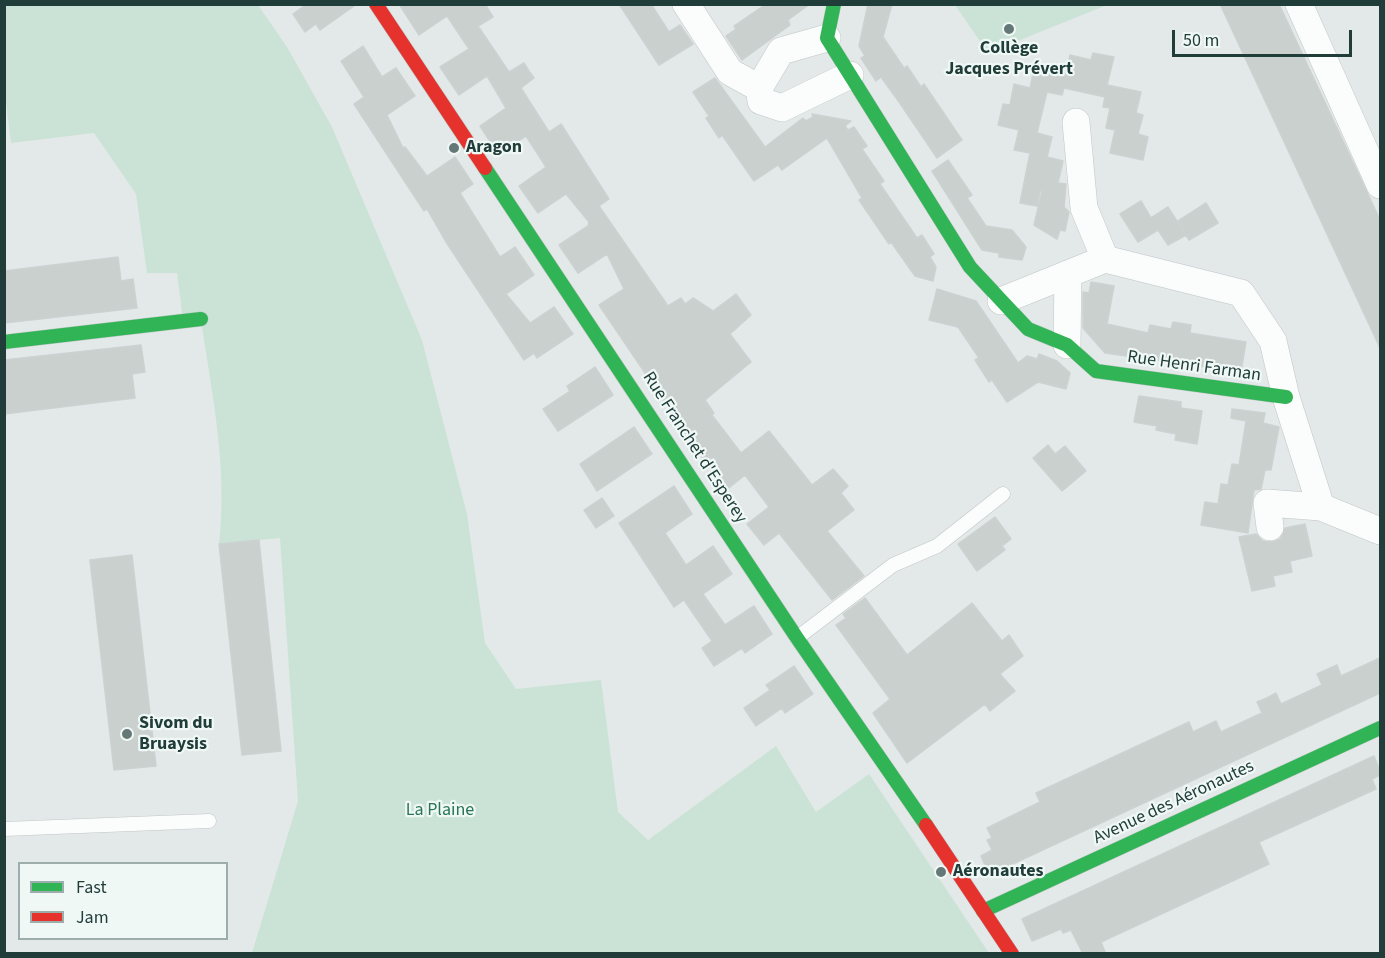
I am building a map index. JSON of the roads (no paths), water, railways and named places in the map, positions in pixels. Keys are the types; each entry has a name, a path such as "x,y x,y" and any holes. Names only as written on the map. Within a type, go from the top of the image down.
{"street":[{"name":"Rue Franchet d'Esperey","path":"376,4 797,638 885,763 1012,954"},
{"path":"686,4 729,72 759,88"},
{"path":"834,4 826,38 970,267 1028,329 1067,345 1068,274"},
{"path":"1299,4 1380,185"},
{"path":"826,38 781,51 759,88 761,101 782,108 850,75"},
{"path":"1076,122 1084,208 1105,259"},
{"path":"1002,301 1105,259 1241,293 1273,341 1286,397 1321,507"},
{"path":"4,342 201,319"},
{"name":"Rue Henri Farman","path":"1067,345 1096,371 1286,397"},
{"path":"1270,527 1267,503 1321,507 1380,531"},
{"name":"Avenue des Aéronautes","path":"983,911 1380,728"}],"lane":[{"path":"797,638 893,565 937,546 1003,494"},
{"path":"4,828 209,821"}],"place":[{"name":"Collège Jacques Prévert","path":"1009,29"},
{"name":"Aragon","path":"454,148"},
{"name":"Sivom du Bruaysis","path":"127,734"},
{"name":"Aéronautes","path":"941,872"}],"park label":[{"name":"La Plaine","path":"440,811"}]}
